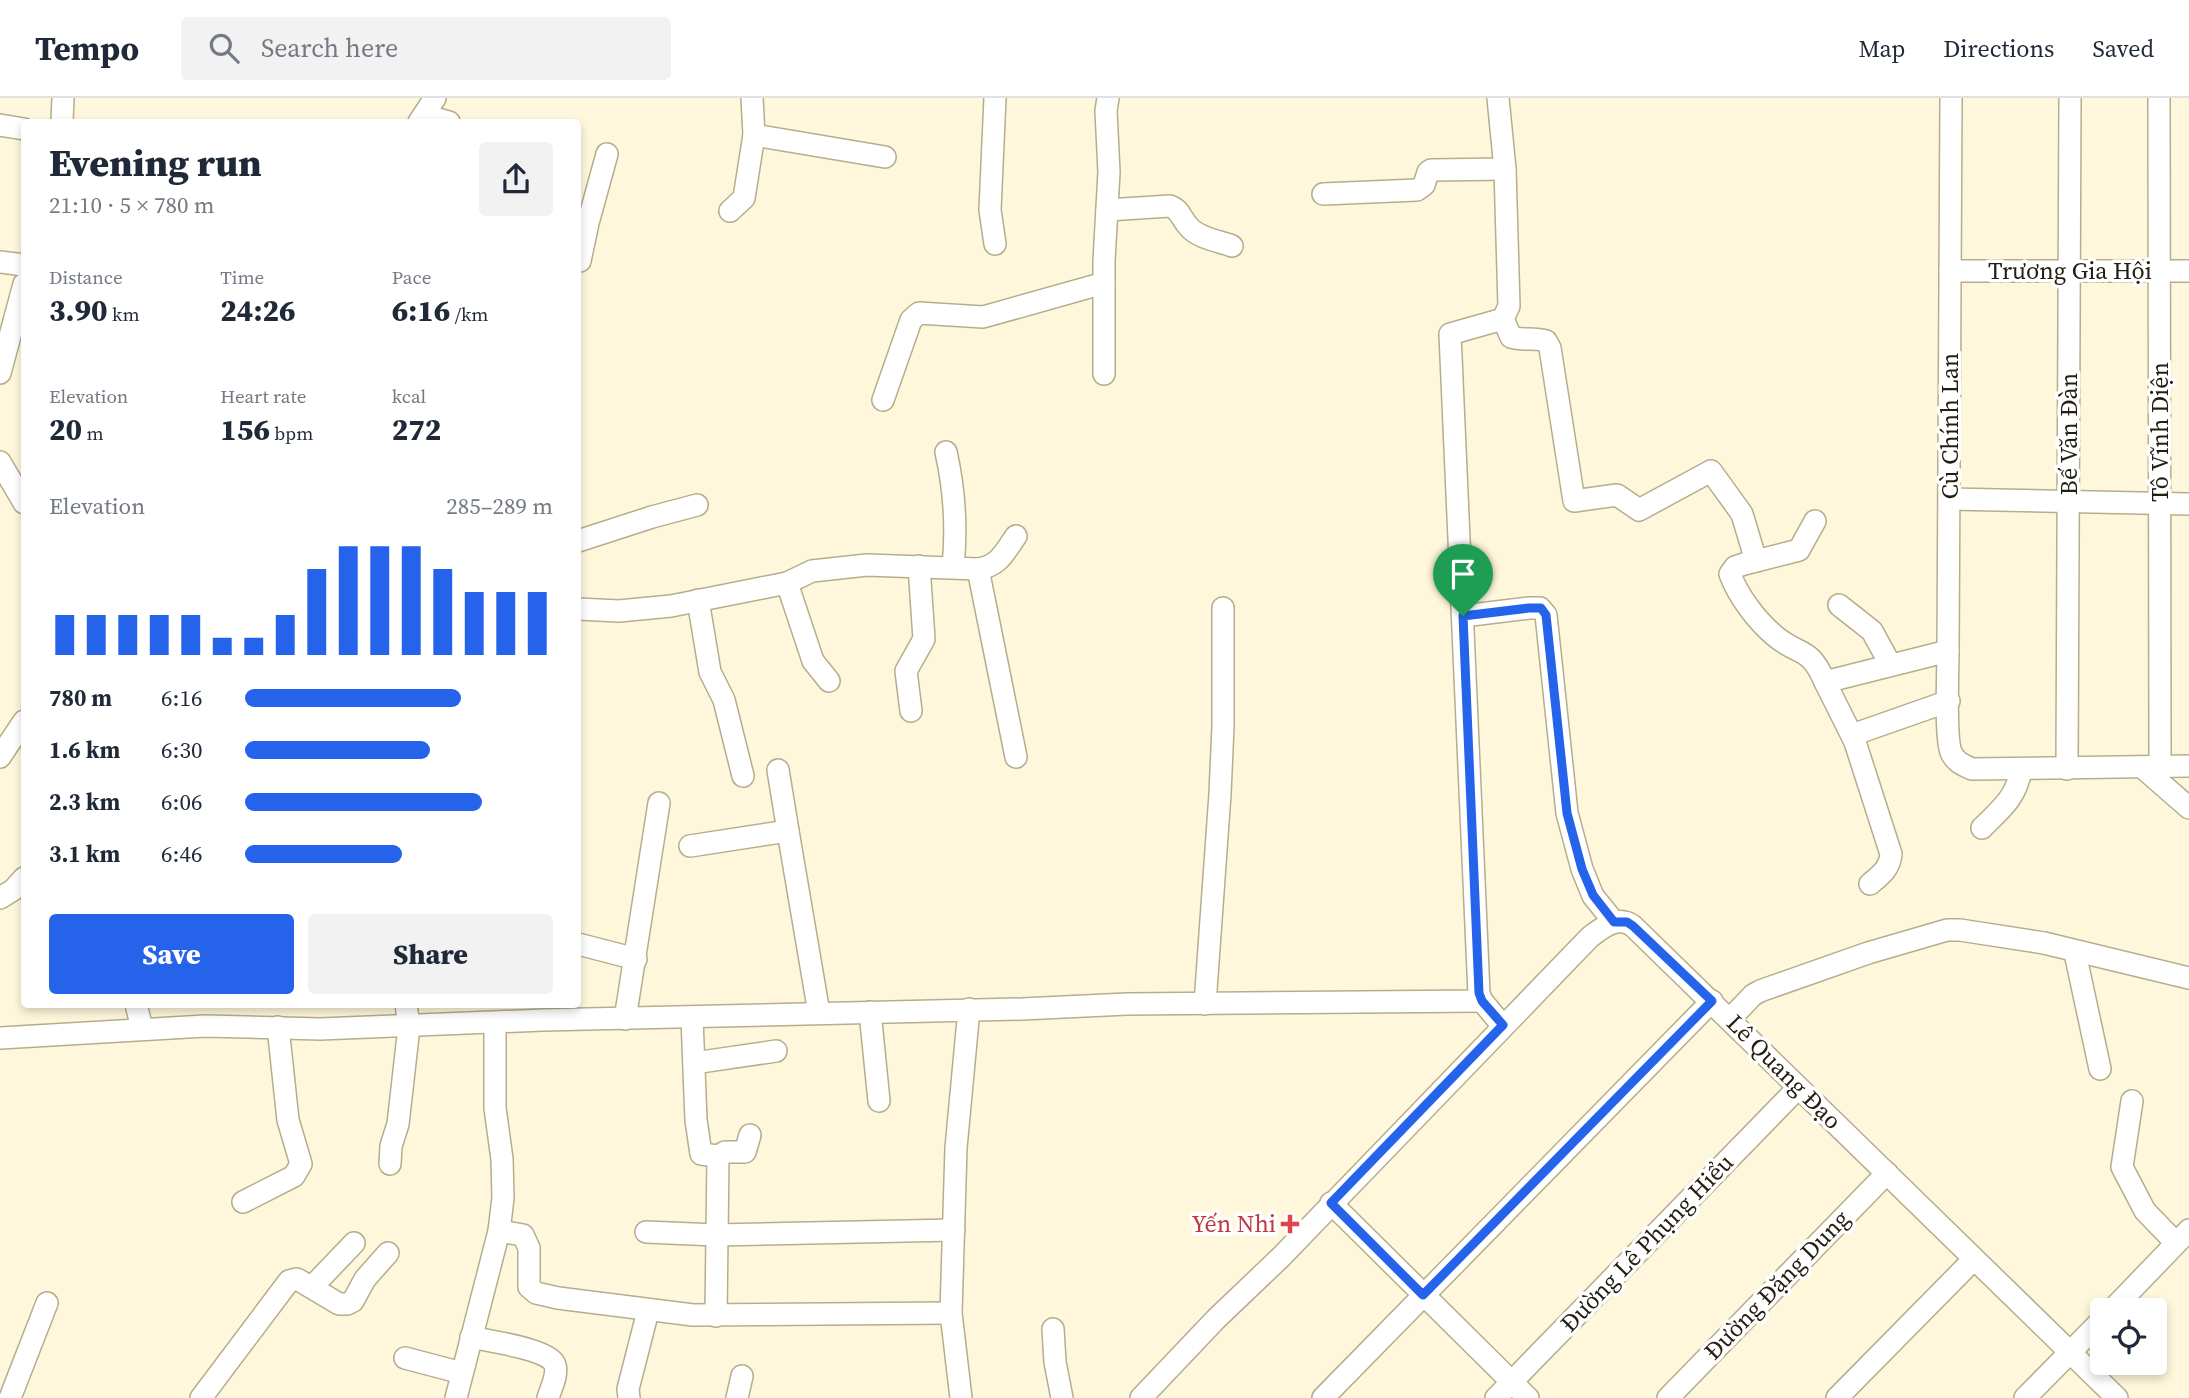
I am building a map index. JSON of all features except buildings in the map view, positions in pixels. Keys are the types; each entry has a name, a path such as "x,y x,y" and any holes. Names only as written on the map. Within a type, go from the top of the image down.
{"street":[{"path":"62,119 64,98"},
{"path":"730,211 744,198 754,135 752,98"},
{"path":"995,98 990,210 995,244"},
{"path":"1104,374 1108,98"},
{"path":"1498,98 1505,169 1510,299 1503,319 1511,337 1538,338 1546,341 1550,348 1574,501 1617,495 1639,510 1711,471 1742,514 1756,561"},
{"name":"Cù Chính Lan","path":"1951,98 1948,651 1950,746 1952,754 1961,765 1972,769 2021,770"},
{"name":"Bế Văn Đàn","path":"2067,769 2070,98"},
{"name":"Tô Vĩnh Diện","path":"2151,766 2160,504 2160,98"},
{"path":"426,112 442,119"},
{"path":"0,125 21,128"},
{"path":"754,135 885,157"},
{"path":"581,248 583,222 607,154"},
{"path":"1323,194 1417,190 1424,185 1427,172 1431,170 1505,169"},
{"path":"1107,210 1170,206 1178,209 1188,226 1196,233 1232,246"},
{"path":"0,262 21,265"},
{"name":"Trương Gia Hội","path":"1950,271 2189,271"},
{"path":"883,400 911,320 919,313 983,317 1104,283"},
{"path":"0,373 21,295"},
{"path":"1503,319 1450,334 1479,993 1482,1001 1503,1025"},
{"path":"946,452 956,507 953,568"},
{"path":"0,462 21,498"},
{"path":"1950,499 2189,504"},
{"path":"581,540 697,505"},
{"path":"1815,522 1799,550 1735,567 1730,574 1735,586 1763,624 1774,635 1813,659 1852,735 1891,853 1891,863 1870,884"},
{"path":"581,609 644,610 787,583 814,571 867,565 990,568 1016,537"},
{"path":"911,711 906,671 924,639 919,566"},
{"path":"978,569 1016,757"},
{"path":"787,583 813,661 829,681"},
{"path":"698,600 710,672 724,700 743,776"},
{"path":"1839,605 1872,631 1890,664"},
{"path":"1205,1004 1220,794 1223,608"},
{"path":"1141,1398 1590,937 1614,922 1593,895 1582,869 1567,813 1546,615 1541,608 1529,608 1463,616"},
{"path":"1825,682 1948,651"},
{"path":"1852,735 1949,701"},
{"path":"0,757 21,726"},
{"path":"2151,766 2189,808"},
{"path":"1982,828 2011,799 2018,786 2021,770 2189,766"},
{"path":"778,770 819,1013"},
{"path":"625,1019 659,803"},
{"path":"690,846 788,831"},
{"path":"0,898 21,880"},
{"name":"Lê Quang Đạo","path":"1614,922 1627,922 1633,926 2117,1398"},
{"path":"1730,1019 1752,995 1760,991 1849,959 1947,930 1979,932 2044,943 2075,953 2189,978"},
{"path":"581,945 635,959"},
{"path":"2075,953 2100,1069"},
{"path":"0,1038 205,1026 408,1027 968,1009 1482,1001"},
{"path":"1323,1398 1712,1001"},
{"path":"137,1008 142,1029"},
{"path":"390,1164 391,1146 398,1125 408,1027 406,1008"},
{"path":"961,1398 951,1313 957,1148 968,1009"},
{"path":"870,1012 879,1101"},
{"path":"692,1018 696,1120 701,1154 718,1156 724,1152 745,1152 750,1135"},
{"path":"456,1398 499,1231 503,1185 495,1108 495,1023"},
{"path":"243,1202 294,1176 301,1164 288,1120 278,1027"},
{"path":"694,1063 776,1051"},
{"name":"Đường Lê Phụng Hiểu","path":"1496,1398 1798,1088"},
{"path":"2123,1298 2183,1236 2145,1211 2122,1167 2132,1101"},
{"path":"716,1316 718,1156"},
{"name":"Đường Đặng Dung","path":"1668,1398 1887,1173"},
{"path":"1331,1203 1528,1398"},
{"path":"646,1232 716,1235 954,1230"},
{"path":"499,1231 518,1233 527,1240 528,1283 531,1291 558,1298 648,1311 716,1316 951,1313"},
{"path":"312,1287 354,1243"},
{"path":"201,1398 289,1280 298,1279 339,1304 346,1304 353,1301 365,1279 388,1253"},
{"path":"1837,1398 1973,1260"},
{"path":"10,1398 47,1303"},
{"path":"629,1398 628,1389 648,1311"},
{"path":"1053,1329 1055,1362 1062,1398"},
{"path":"2025,1398 2090,1332"},
{"path":"471,1338 537,1352 553,1360 556,1375 548,1398"},
{"path":"405,1358 462,1373"},
{"path":"737,1398 742,1376"}],"place":[{"name":"Yến Nhi","path":"1290,1224"}],"route":[{"path":"1529,608 1541,608 1546,615 1567,813 1582,869 1593,895 1614,922 1627,922 1633,926 1712,1001 1423,1295 1331,1203 1503,1025 1482,1001 1479,993 1463,616 1529,608"}]}
